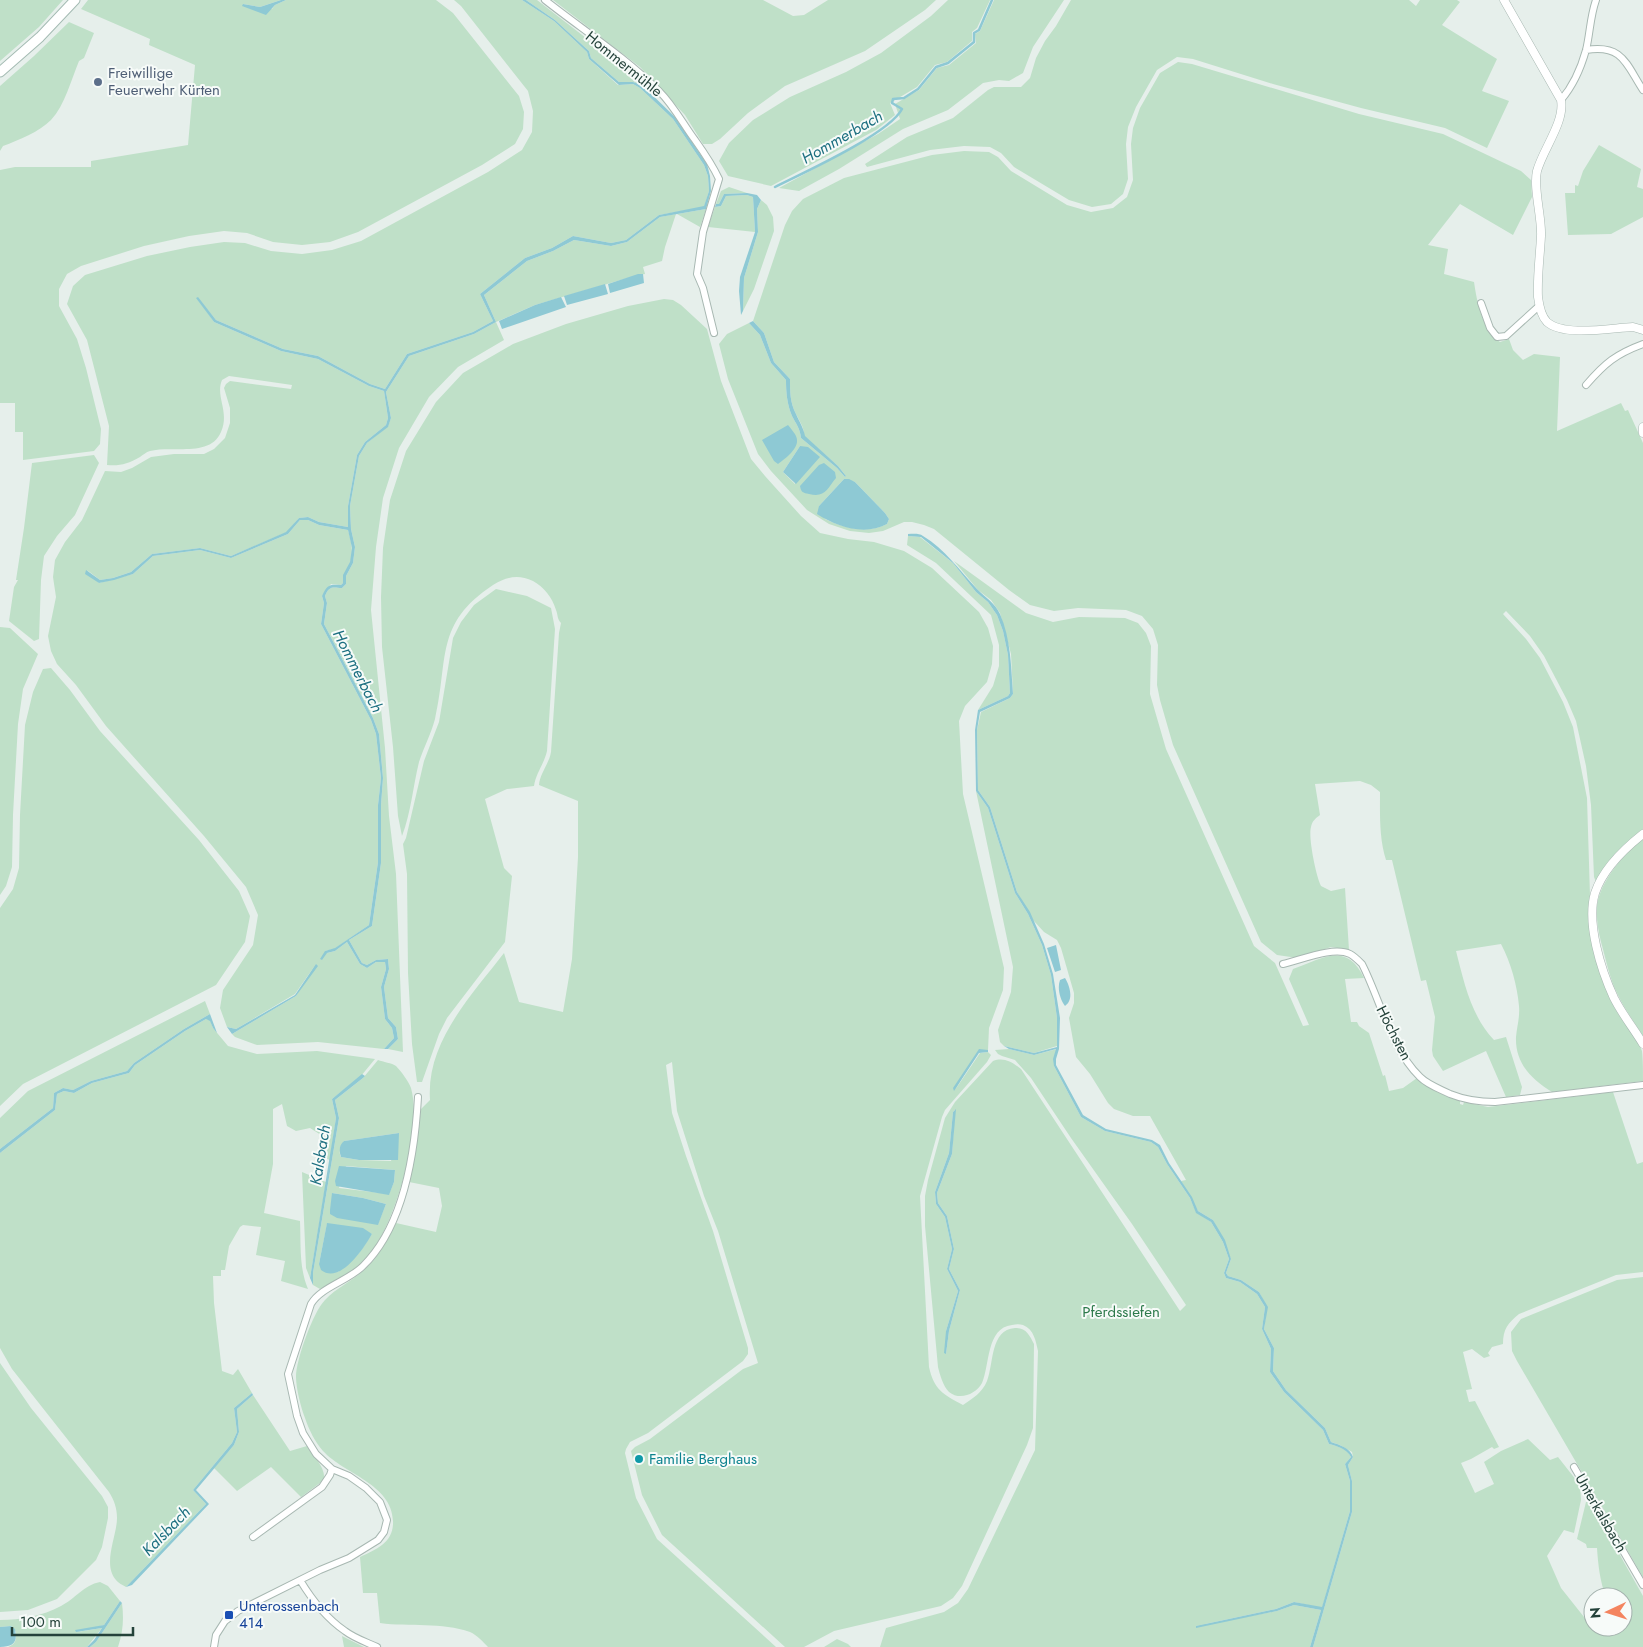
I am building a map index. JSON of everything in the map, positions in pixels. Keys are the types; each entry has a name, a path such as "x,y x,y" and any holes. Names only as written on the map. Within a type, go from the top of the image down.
{"main road":[{"path":"0,72 40,37 75,0"}],"street":[{"name":"Hommermühle","path":"545,0 637,70 660,91 714,168 719,179 703,232 697,274 704,288 714,333"},
{"path":"1504,0 1561,100 1563,108 1536,173 1542,225 1538,291 1545,321 1554,327 1571,330 1633,327 1643,330"},
{"path":"1561,100 1569,90 1586,50 1591,13 1596,0"},
{"path":"1586,50 1596,48 1614,51 1621,56 1643,90"},
{"path":"1481,303 1490,328 1498,337 1506,336 1540,306"},
{"path":"1586,385 1602,367 1616,356 1643,344"},
{"path":"1643,427 1643,433"},
{"path":"1643,834 1628,846 1606,871 1595,892 1592,914 1598,947 1609,984 1615,999 1643,1044"},
{"name":"Höchsten","path":"1283,964 1332,951 1349,953 1356,958 1362,964 1391,1033 1409,1063 1420,1077 1439,1089 1459,1098 1477,1102 1495,1102 1643,1086"},
{"path":"214,1647 216,1636 225,1621 238,1611 349,1558 378,1540 384,1532 387,1520 380,1502 366,1488 349,1476 332,1469 316,1454 303,1433 293,1401 288,1374 311,1304 316,1296 347,1279 363,1266 379,1248 392,1221 406,1180 412,1155 418,1097"},
{"name":"Unterkalsbach","path":"1574,1467 1643,1585"},
{"path":"253,1537 322,1487 330,1476 332,1469"},
{"path":"300,1580 314,1602 336,1624 346,1632 377,1647"}],"green space":[{"path":"0,0 63,0 39,27 0,61"},
{"path":"88,0 281,0 260,7 243,4 243,6 272,9 275,5 286,0 436,0 453,13 519,96 524,112 523,129 515,144 482,165 358,232 330,242 302,245 273,242 247,233 224,231 189,236 144,246 81,266 67,274 59,289 59,306 77,339 86,368 101,429 100,444 94,451 23,460 23,432 15,432 15,403 0,403 0,170 15,167 91,167 91,161 188,145 195,65 149,45 150,39 81,9"},
{"path":"454,0 522,0 554,21 587,52 589,59 618,85 633,84 640,88 673,119 704,165 708,176 709,191 704,207 659,215 626,240 611,243 573,236 552,248 525,258 480,294 493,321 473,332 407,354 385,389 370,384 318,356 283,349 216,320 197,297 214,322 281,351 318,359 369,386 384,391 388,418 386,425 365,442 357,455 348,506 348,527 319,522 308,517 299,518 287,532 231,556 200,548 152,554 131,572 100,580 87,570 99,583 133,574 153,556 200,550 231,558 288,534 300,520 308,520 319,525 348,530 352,546 349,566 344,575 343,583 341,585 331,584 322,596 324,603 321,624 371,720 376,734 381,778 378,805 378,862 369,925 334,949 325,951 327,953 335,951 347,942 360,964 367,968 376,962 385,962 386,969 381,987 385,1019 392,1028 394,1038 384,1049 318,1042 257,1045 235,1037 232,1034 296,996 316,964 295,994 236,1029 227,1027 220,1008 223,990 253,945 258,915 246,887 204,836 106,726 76,685 57,664 51,651 48,636 56,597 53,577 55,560 65,542 82,520 105,471 121,472 151,457 174,454 204,454 214,449 225,438 230,423 230,408 224,388 230,381 291,389 292,385 229,376 222,380 220,386 224,417 221,432 216,440 199,448 150,451 128,463 107,465 109,426 87,340 67,304 73,286 85,275 147,256 224,242 245,243 271,251 302,254 332,250 361,241 488,172 522,150 532,132 533,111 528,91 461,6"},
{"path":"526,0 537,0 635,76 642,85 633,82 619,82 591,58 589,51 555,20"},
{"path":"553,0 763,0 793,16 804,15 828,0 936,0 925,10 865,51 785,86 748,113 720,139 712,144 703,144 685,115 640,67"},
{"path":"948,0 990,0 977,28 972,32 972,41 947,62 935,65 917,87 890,103 895,115 876,130 771,186 728,176 719,161 729,143 753,120 790,97 846,72 881,53 931,16"},
{"path":"994,0 1064,0 1033,47 1023,73 1009,81 999,80 983,83 948,110 903,129 839,169 799,191 779,188 878,134 900,119 895,104 919,90 937,68 949,65 976,43 975,34 980,31"},
{"path":"1071,0 1409,0 1416,6 1420,0 1457,0 1460,2 1442,25 1497,59 1482,91 1509,101 1487,148 1445,128 1361,108 1273,84 1193,59 1177,57 1157,70 1136,107 1128,127 1126,144 1128,179 1123,194 1111,204 1092,207 1069,200 1014,167 1001,153 990,147 964,146 930,150 867,167 865,164 907,137 953,118 988,90 994,87 1021,87 1030,78 1036,58"},
{"path":"69,22 94,33 84,58 79,61 60,107 51,120 41,128 3,146 0,151 0,86"},
{"path":"1178,62 1192,64 1359,114 1443,134 1521,171 1531,180 1532,197 1513,235 1460,204 1428,245 1448,249 1444,274 1474,282 1481,315 1494,337 1500,342 1509,339 1513,350 1523,360 1534,354 1560,357 1557,431 1621,403 1625,411 1628,410 1643,443 1643,830 1618,854 1596,882 1594,877 1591,805 1586,766 1576,721 1544,656 1530,636 1506,611 1503,614 1526,639 1540,658 1563,702 1573,727 1587,798 1589,925 1592,941 1600,974 1612,1003 1642,1051 1643,1081 1552,1092 1537,1082 1521,1062 1518,1055 1516,1037 1519,1014 1518,998 1511,966 1501,944 1456,951 1469,998 1479,1020 1494,1040 1506,1037 1522,1087 1520,1095 1506,1097 1486,1051 1443,1071 1433,1056 1435,1017 1426,980 1421,981 1392,860 1386,860 1384,852 1380,826 1380,792 1371,785 1360,781 1315,784 1320,815 1312,823 1310,832 1313,856 1321,886 1331,891 1345,888 1349,950 1331,947 1298,958 1277,955 1261,942 1173,745 1157,685 1158,645 1153,629 1142,616 1126,610 1078,608 1054,611 1030,605 934,529 924,525 904,522 883,531 869,533 850,531 829,524 807,510 758,454 728,379 719,344 727,334 749,323 760,335 771,363 786,380 789,407 801,438 846,476 838,466 804,436 803,427 791,401 790,379 774,362 764,333 753,321 785,225 792,211 803,199 844,178 932,155 964,151 989,152 998,157 1011,171 1067,205 1091,212 1113,208 1127,197 1133,180 1131,144 1133,128 1140,108 1160,73","holes":["800,446 795,484 783,472","844,479 855,482 885,513 889,519 887,524 872,529 856,529 825,519 819,506"]},
{"path":"1599,145 1641,169 1637,187 1643,189 1643,217 1611,234 1568,235 1565,193 1575,193 1575,185 1578,186 1583,171"},
{"path":"729,187 747,193 724,194 719,204 716,204 721,191"},
{"path":"747,195 753,197 755,232 708,227 715,207 721,206 726,196"},
{"path":"761,200 767,205 773,217 774,231 754,289 743,311 744,278 758,232 757,209"},
{"path":"706,209 700,227 677,214"},
{"path":"676,214 662,261 643,267 645,274 535,305 496,322 484,295 527,261 574,240 611,246 627,242 660,217"},
{"path":"664,299 673,300 681,305 707,329 721,381 751,459 801,516 820,533 874,542 904,551 932,568 979,612 988,628 993,646 992,664 987,682 965,706 959,721 963,794 1004,968 1003,990 989,1028 988,1050 979,1050 955,1090 980,1053 988,1052 991,1055 945,1110 920,1196 929,1367 931,1375 940,1390 963,1405 983,1389 989,1374 994,1348 1001,1335 1007,1330 1022,1329 1029,1335 1034,1344 1033,1428 962,1586 953,1598 941,1606 834,1631 804,1647 785,1647 662,1535 642,1495 631,1451 650,1439 743,1369 758,1363 718,1231 704,1196 677,1111 672,1062 666,1065 672,1113 713,1231 748,1348 748,1354 743,1361 648,1433 630,1442 625,1453 636,1498 657,1539 776,1647 488,1647 473,1633 459,1629 380,1623 377,1593 363,1593 360,1557 378,1548 391,1534 393,1521 391,1508 376,1489 332,1459 317,1444 303,1414 296,1377 306,1337 320,1306 329,1296 359,1274 374,1260 396,1223 436,1232 442,1206 439,1188 409,1182 415,1155 421,1109 430,1100 431,1079 435,1059 443,1039 465,1003 504,953 519,1002 563,1012 572,959 578,857 578,801 539,785 551,752 561,623 550,597 544,589 533,581 517,577 507,578 493,585 474,599 461,614 452,629 447,644 435,719 419,762 410,809 402,836 398,816 393,747 382,647 381,597 383,548 390,500 406,451 436,402 463,373 513,344 566,324 628,306"},
{"path":"496,322 504,340 458,367 429,397 399,448 383,498 376,547 371,610 385,748 389,816 396,874 403,1052 388,1049 398,1039 396,1027 388,1018 384,987 389,969 388,959 376,960 367,965 362,963 349,940 372,926 381,863 383,778 379,734 373,718 324,624 327,603 325,596 328,590 333,587 342,588 346,584 346,576 353,563 355,547 351,529 350,506 359,456 367,443 388,426 391,418 386,392 409,356 474,334"},
{"path":"94,455 99,463 75,515 57,536 44,556 41,580 39,639 34,641 9,621 14,587 18,580 16,580 32,463"},
{"path":"908,536 920,537 953,563 976,592 988,602 997,615 1003,631 1008,655 1010,693 1008,696 978,710 993,686 999,666 999,645 991,615 936,563 907,545"},
{"path":"954,561 1026,613 1053,622 1079,617 1125,618 1138,623 1146,633 1151,646 1150,694 1166,749 1254,946 1275,963 1303,1026 1309,1025 1289,979 1293,969 1324,957 1342,956 1350,959 1364,978 1345,979 1351,1022 1357,1022 1359,1026 1369,1033 1389,1091 1403,1088 1417,1078 1437,1092 1460,1101 1460,1104 1463,1105 1464,1102 1488,1107 1613,1092 1637,1164 1643,1162 1643,1272 1616,1275 1519,1314 1507,1327 1503,1344 1492,1347 1488,1353 1490,1356 1484,1358 1472,1349 1463,1352 1472,1389 1466,1390 1469,1402 1475,1401 1499,1447 1494,1449 1492,1447 1461,1463 1475,1493 1494,1484 1484,1462 1501,1451 1528,1439 1550,1460 1558,1457 1580,1485 1581,1500 1574,1533 1564,1530 1547,1556 1561,1588 1583,1616 1583,1637 1633,1637 1633,1587 1603,1587 1597,1548 1587,1548 1586,1544 1577,1539 1586,1502 1590,1502 1643,1596 1643,1647 1313,1647 1352,1512 1352,1481 1348,1465 1353,1457 1352,1452 1331,1442 1325,1428 1286,1390 1273,1371 1274,1348 1264,1329 1267,1307 1259,1292 1241,1280 1228,1276 1226,1273 1231,1259 1213,1220 1198,1211 1181,1181 1186,1180 1150,1116 1133,1116 1114,1109 1076,1057 1069,1018 1074,1003 1074,993 1061,948 1057,940 1044,932 1033,920 1017,892 990,807 978,790 977,730 981,712 1010,698 1013,694 1011,654 1000,613 991,600 978,590"},
{"path":"496,589 527,596 551,608 555,629 547,751 534,786 507,789 485,799 504,868 512,876 505,942 447,1018 439,1034 422,1082 417,1082 412,1044 408,973 407,874 403,844 424,761 439,722 453,638 461,622 474,605"},
{"path":"0,627 10,628 38,654 23,689 18,724 12,867 6,886 0,895"},
{"path":"51,668 100,731 199,840 239,891 250,916 245,942 216,985 23,1084 0,1106 0,908 13,889 19,868 25,725 33,692 43,669"},
{"path":"976,791 988,808 1015,893 1028,914 1042,945 1051,975 1057,1018 1057,1046 1034,1053 1004,1046 1000,1042 998,1030 1011,992 1013,967"},
{"path":"1643,839 1643,1036 1623,1004 1612,981 1600,937 1597,911 1601,891 1610,875 1622,859"},
{"path":"205,1001 210,1014 134,1063 127,1071 91,1081 73,1090 63,1088 54,1093 53,1108 0,1149 0,1118 28,1091"},
{"path":"206,1019 210,1020 213,1028 228,1046 257,1054 317,1051 375,1059 361,1076 332,1099 336,1118 330,1160 320,1156 323,1142 321,1135 310,1128 296,1131 287,1126 282,1104 273,1109 273,1164 264,1213 300,1221 302,1264 308,1289 281,1281 285,1261 256,1255 261,1227 243,1225 240,1227 229,1246 225,1270 221,1270 221,1276 213,1276 214,1303 222,1371 233,1375 238,1369 252,1393 234,1408 237,1432 232,1443 193,1490 206,1504 126,1587 116,1580 110,1566 117,1518 116,1507 111,1495 12,1369 0,1348 0,1153 55,1110 57,1094 64,1091 74,1093 92,1083 129,1073 135,1065"},
{"name":"Pferdssiefen","path":"1009,1049 1034,1055 1057,1049 1054,1066 1081,1117 1105,1131 1151,1142 1158,1147 1190,1198 1196,1212 1211,1222 1223,1242 1229,1259 1224,1273 1226,1278 1240,1282 1257,1294 1265,1307 1262,1329 1271,1349 1270,1372 1284,1392 1323,1430 1329,1444 1339,1447 1350,1454 1351,1457 1345,1464 1350,1481 1350,1511 1322,1608 1294,1602 1276,1609 1196,1626 1277,1611 1294,1605 1321,1610 1310,1647 880,1647 886,1628 944,1612 958,1603 968,1589 1035,1450 1038,1351 1030,1329 1021,1324 1004,1328 997,1333 990,1348 982,1383 972,1393 958,1396 949,1392 943,1384 938,1367 925,1226 925,1196 945,1118 955,1102 993,1061 1008,1061 1021,1069 1180,1311 1186,1305 1031,1078 1015,1060 998,1054 995,1050","holes":["955,1110 952,1154 937,1193 938,1203 947,1216 954,1249 949,1269 960,1290 949,1331 946,1354 946,1331 958,1291 947,1269 952,1249 945,1217 936,1204 935,1192 949,1153 953,1112"]},
{"path":"378,1060 396,1066 405,1077 411,1088 414,1104 411,1146 400,1191 384,1230 371,1253 351,1271 320,1289 313,1285 313,1273 339,1118 335,1100 363,1078","holes":["399,1133 391,1161 359,1160 341,1157 340,1151 344,1141","346,1166 395,1170 394,1182 389,1194 339,1188","332,1193 386,1204 378,1224 334,1216","327,1224 372,1234 359,1253 338,1272 319,1264"]},
{"path":"302,1172 326,1182 310,1278 306,1268"},
{"path":"1643,1277 1643,1577 1517,1361 1512,1351 1511,1332 1521,1319 1617,1280"},
{"path":"0,1363 31,1408 102,1496 108,1507 108,1518 102,1547 96,1560 57,1599 28,1610 0,1612"},
{"path":"253,1395 290,1451 307,1446 321,1466 324,1480 301,1497 271,1467 237,1491 214,1468 234,1445 239,1432 237,1409"},
{"path":"100,1582 108,1586 120,1601 104,1625 77,1632 102,1628 87,1647 8,1647 13,1645 16,1632 11,1626 0,1627 0,1620 39,1615 66,1603 84,1589"},
{"path":"122,1603 123,1625 118,1647 90,1647 96,1642"},
{"path":"342,1636 364,1647 344,1647"},
{"path":"837,1639 848,1644 851,1647 824,1647"}],"water":[{"path":"286,0 275,5 266,15 242,6 243,4 260,7"},
{"path":"522,0 526,0 555,20 589,51 591,58 619,82 633,82 642,85 675,117 707,164 711,191 706,209 660,217 627,242 611,246 574,240 527,261 484,295 496,322 474,334 409,356 386,392 391,418 388,427 367,443 359,456 350,506 351,529 355,547 353,563 346,576 346,584 342,588 331,588 326,593 327,603 324,624 373,718 379,734 383,778 381,863 372,926 349,940 362,963 367,965 376,960 388,959 389,969 384,987 388,1018 396,1027 398,1039 388,1049 384,1049 394,1038 392,1028 385,1019 381,987 386,969 385,962 376,962 367,968 360,964 347,942 335,951 327,953 322,960 320,959 325,951 335,948 369,925 378,862 378,805 381,778 376,734 371,720 321,624 324,603 322,596 329,586 341,585 343,583 343,575 350,562 352,548 348,530 319,525 308,520 300,520 288,534 231,558 200,550 153,556 133,574 114,580 99,583 85,574 86,570 100,580 113,578 131,572 152,554 200,548 231,556 286,532 299,518 308,517 319,522 348,527 348,506 357,455 365,442 386,425 388,418 384,391 369,386 318,359 281,351 214,322 196,298 198,297 216,320 283,349 318,356 370,384 385,389 407,354 473,332 493,321 480,294 525,258 552,248 573,236 611,243 626,240 659,215 704,206 709,191 708,176 704,165 673,119 640,88 633,84 619,85 589,59 587,52 554,21"},
{"path":"747,193 757,195 761,200 757,209 758,232 744,278 743,311 741,315 740,277 755,232 753,197 747,195 726,196 721,206 715,207 716,204 719,204 724,194"},
{"path":"643,274 644,283 610,293 608,284"},
{"path":"605,284 608,294 567,305 564,296"},
{"path":"561,297 566,307 502,329 499,321 535,305"},
{"path":"753,321 764,333 774,362 790,379 790,392 794,410 805,436 838,466 845,477 801,438 789,407 786,380 771,363 760,335 749,323"},
{"path":"788,425 796,436 797,443 790,453 778,464 774,461 762,440"},
{"path":"800,446 808,447 820,457 796,484 783,472"},
{"path":"824,463 835,472 836,478 822,494 814,495 803,492 800,486 819,465"},
{"path":"844,479 855,482 885,513 889,519 887,524 878,528 860,530 833,523 817,514 819,506"},
{"path":"908,534 921,535 931,541 945,554 996,607 1004,624 1010,653 1013,694 1010,698 980,712 977,730 978,790 990,807 1017,892 1030,912 1044,944 1053,974 1060,1018 1059,1049 1056,1065 1083,1115 1106,1129 1152,1140 1160,1145 1169,1163 1192,1197 1198,1211 1213,1220 1225,1240 1231,1259 1226,1273 1228,1276 1241,1280 1259,1292 1268,1307 1264,1329 1274,1348 1273,1371 1286,1390 1325,1428 1331,1442 1347,1449 1352,1454 1353,1457 1348,1465 1352,1481 1352,1512 1313,1647 1310,1647 1321,1610 1294,1605 1277,1611 1196,1628 1196,1626 1276,1609 1294,1602 1322,1607 1350,1511 1350,1481 1345,1464 1351,1457 1344,1450 1329,1444 1323,1430 1284,1392 1270,1372 1271,1349 1262,1329 1265,1307 1257,1294 1240,1282 1226,1278 1224,1273 1229,1259 1223,1242 1211,1222 1196,1213 1190,1198 1158,1147 1151,1142 1105,1131 1081,1117 1054,1066 1053,1059 1056,1049 1034,1055 1004,1046 1034,1053 1057,1047 1057,1018 1051,975 1042,945 1028,914 1015,893 988,808 976,791 975,730 978,710 1008,696 1010,693 1008,655 1003,631 997,615 988,602 976,592 953,563 921,537 908,536"},
{"path":"1056,945 1061,970 1055,972 1047,948"},
{"path":"316,964 318,966 296,996 232,1034 227,1027 236,1029 295,995"},
{"path":"1065,978 1070,989 1070,1000 1065,1006 1060,997 1059,986 1060,980"},
{"path":"210,1014 217,1033 210,1021 206,1019 135,1065 129,1073 92,1083 74,1093 64,1091 57,1094 55,1110 0,1153 0,1149 53,1108 54,1093 63,1088 73,1090 91,1081 127,1071 134,1063"},
{"path":"979,1049 988,1050 988,1052 979,1053 954,1091 953,1088"},
{"path":"362,1074 365,1076 335,1100 339,1118 313,1273 313,1285 310,1278 336,1118 332,1099"},
{"path":"956,1109 952,1154 937,1193 938,1203 947,1216 954,1249 949,1269 960,1290 949,1331 946,1354 944,1353 946,1331 958,1291 947,1269 952,1249 945,1217 936,1204 935,1192 949,1153 953,1112"},
{"path":"399,1133 398,1160 359,1160 341,1157 340,1148 344,1141"},
{"path":"339,1166 395,1170 394,1182 389,1195 336,1186 335,1181"},
{"path":"332,1193 386,1204 378,1225 337,1218 330,1214"},
{"path":"327,1223 363,1228 372,1234 351,1263 336,1273 328,1273 321,1270 319,1264"},
{"path":"252,1393 253,1395 237,1409 239,1432 234,1445 196,1490 209,1504 132,1585 126,1587 206,1504 193,1490 232,1443 237,1432 234,1408"},
{"path":"120,1601 122,1603 96,1642 87,1647 102,1628 76,1632 75,1630 104,1625"},
{"path":"11,1626 15,1629 16,1638 14,1643 0,1647 0,1627"}],"waterway":[{"name":"Hommerbach","path":"775,187 844,152 881,130 894,119 902,109 892,103 893,99 904,98 918,89 936,67 948,63 974,42 974,33 979,30 992,0"}],"place":[{"name":"Freiwillige Feuerwehr Kürten","path":"98,82"},
{"name":"Familie Berghaus","path":"639,1459"},
{"name":"Unterossenbach 414","path":"229,1615"}],"water label":[{"name":"Kalsbach","path":"320,1155"},
{"name":"Kalsbach","path":"166,1531"}]}
